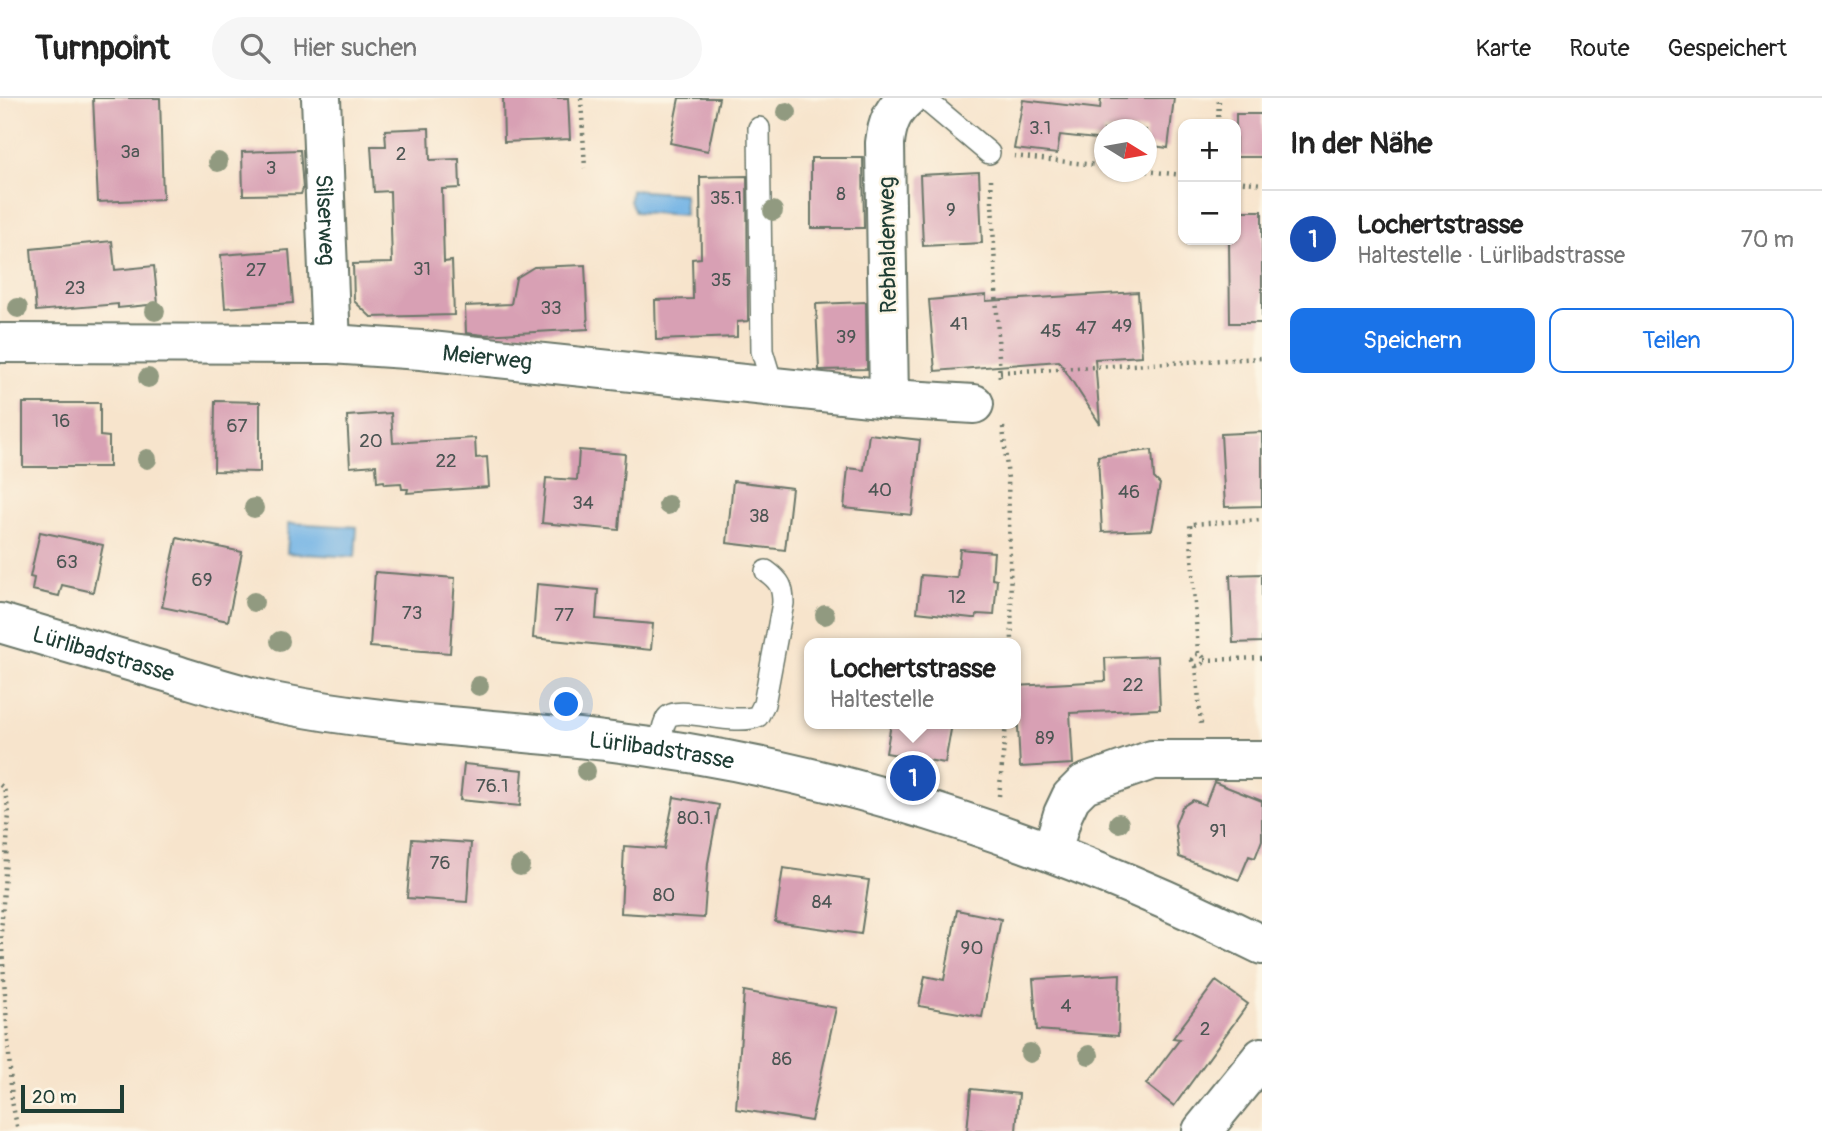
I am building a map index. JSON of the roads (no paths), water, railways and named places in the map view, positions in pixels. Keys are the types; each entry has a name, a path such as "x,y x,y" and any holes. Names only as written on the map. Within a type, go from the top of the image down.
{"street":[{"name":"Silserweg","path":"321,98 331,344"},
{"name":"Rebhaldenweg","path":"889,399 885,143 887,126 896,107 907,98"},
{"name":"Meierweg","path":"0,343 331,344 421,349 889,399 974,404"},
{"name":"Lürlibadstrasse","path":"0,623 276,703 368,716 607,741 731,761 841,785 915,806 1052,852 1185,907 1262,946"},
{"path":"1052,852 1063,814 1071,797 1084,784 1152,760 1262,760"},
{"path":"1202,1131 1262,1057"}],"lane":[{"path":"921,98 989,153"},
{"path":"759,128 762,351 773,387"},
{"path":"659,749 666,719 673,713 683,712 735,721 758,716 764,705 783,603 783,589 779,580 766,571"}],"water":[{"path":"631,190 684,194 685,215 635,212 630,201"},
{"path":"289,523 357,527 355,557 287,553"}],"place":[{"name":"Lochertstrasse","path":"913,778"}]}
